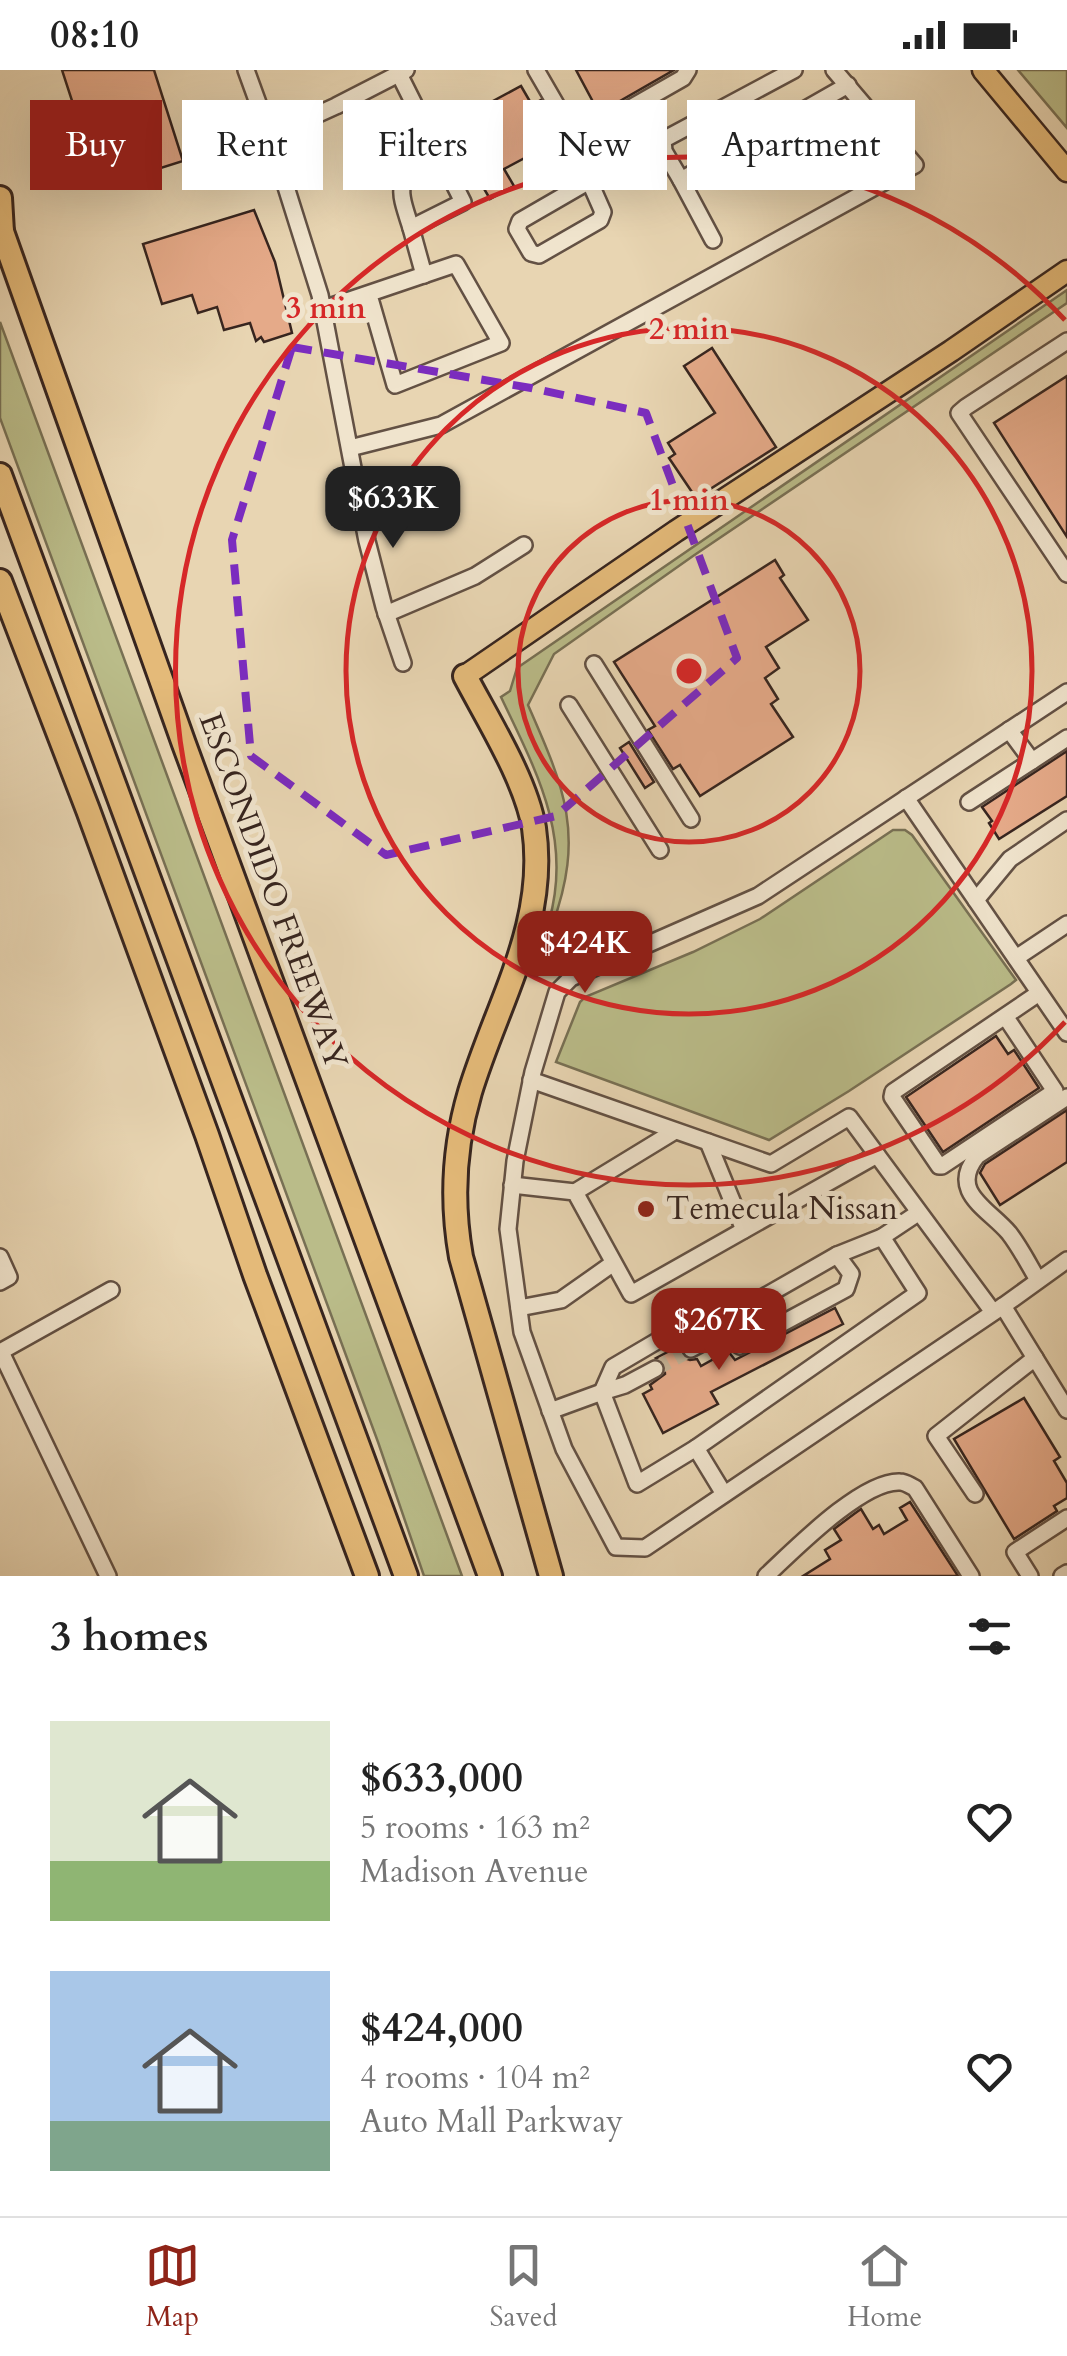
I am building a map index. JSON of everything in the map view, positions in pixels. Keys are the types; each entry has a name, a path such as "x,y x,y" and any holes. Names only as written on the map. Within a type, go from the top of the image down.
{"highway":[{"name":"ESCONDIDO FREEWAY","path":"0,198 1,229 184,744 490,1576"},
{"path":"0,475 406,1576"},
{"path":"0,581 88,810 367,1576"},
{"path":"465,676 517,777 534,825 537,863 536,900 523,947 470,1092 455,1169 455,1225 551,1576"}],"main road":[{"path":"982,70 1067,170"},
{"path":"465,676 1067,270"}],"street":[{"path":"246,70 257,100"},
{"path":"536,70 553,100"},
{"path":"645,100 683,78 688,70"},
{"path":"713,240 664,151 663,140 794,70"},
{"path":"350,448 441,425 915,165 834,70"},
{"path":"323,112 402,72 414,100"},
{"path":"681,180 848,85"},
{"path":"588,178 603,212 600,220 540,255 531,254 517,230 520,221 588,178"},
{"path":"287,190 323,309 367,540 403,663"},
{"path":"401,190 424,275"},
{"path":"411,228 463,202 457,190"},
{"path":"323,309 456,264 501,343 395,385 369,295"},
{"path":"1067,341 960,414 1067,574"},
{"path":"386,614 475,576 524,545"},
{"path":"594,664 690,819"},
{"path":"1067,692 758,896 571,978 557,992 531,1080 514,1161 508,1229 522,1332 564,1449 616,1547 646,1548 1067,1260"},
{"path":"568,705 660,850"},
{"path":"1009,730 1032,761"},
{"path":"969,802 1067,738"},
{"path":"906,798 1040,992 1061,1013 1067,1032"},
{"path":"976,900 1010,859 1067,820"},
{"path":"1016,958 1067,924"},
{"path":"1040,992 892,1092 892,1097 941,1166 1054,1092 1062,1095"},
{"path":"1005,1016 1062,1095"},
{"path":"531,1080 771,1164 850,1117 918,1213 1035,1358 1067,1410"},
{"path":"1038,1280 1008,1231 979,1206 967,1178 977,1156 1062,1095"},
{"path":"512,1185 575,1192 675,1130"},
{"path":"708,1142 744,1230"},
{"path":"575,1192 630,1294 876,1155"},
{"path":"692,1348 838,1256 882,1237 918,1213"},
{"path":"838,1256 851,1274 846,1288 740,1346 717,1330 681,1327 613,1368 602,1392 638,1484 918,1293 882,1237"},
{"path":"0,1257 9,1277 0,1282"},
{"path":"519,1308 561,1300 612,1264"},
{"path":"108,1576 1,1352 111,1290"},
{"path":"975,1494 936,1436 1035,1358"},
{"path":"550,1411 625,1385 655,1369"},
{"path":"696,1448 724,1494"},
{"path":"766,1576 846,1505 876,1488 900,1482 915,1488 970,1576"},
{"path":"1030,1576 1015,1552 1067,1518"}],"highlighted area":[{"path":"292,347 531,388 646,413 737,658 556,816 386,855 251,756 232,540"}],"green space":[{"path":"1018,70 1067,70 1067,128"},
{"path":"1067,290 1067,303 554,654 528,705 561,788 569,838 562,894 552,926 549,921 557,861 554,833 538,778 501,697 510,691 517,668"},
{"path":"0,322 462,1576 424,1576 0,418"},
{"path":"893,830 905,830 912,835 1016,980 1011,984 769,1140 556,1062 585,997 760,919"}],"building":[{"path":"62,70 154,70 182,161 162,168 162,100 72,100"},
{"path":"576,70 674,70 622,100 592,100"},
{"path":"521,86 529,100 523,100 523,159 504,169 514,186 490,199 485,190 503,190 503,100 495,100"},
{"path":"254,210 275,262 292,333 264,342 261,337 256,341 250,323 224,330 217,307 198,313 192,295 162,304 143,244"},
{"path":"712,348 776,447 696,498 669,458 675,454 668,443 715,413 684,366"},
{"path":"1067,376 1067,537 994,423"},
{"path":"775,560 784,575 780,578 808,620 766,647 779,668 765,678 778,699 771,704 793,737 700,796 680,765 673,769 648,730 655,726 614,662"},
{"path":"629,742 654,782 645,788 620,748"},
{"path":"1067,751 1067,796 999,839 982,807"},
{"path":"996,1036 1008,1054 1014,1050 1039,1088 943,1152 906,1097"},
{"path":"1067,1110 1067,1162 1000,1205 980,1173 985,1164"},
{"path":"835,1308 843,1324 711,1392 718,1404 663,1433 643,1394 665,1374 664,1363 656,1358 681,1345 684,1358 697,1359 701,1366 728,1351 735,1360"},
{"path":"1024,1398 1060,1457 1054,1461 1067,1483 1067,1498 1054,1506 1057,1511 1014,1539 954,1439"},
{"path":"910,1502 958,1576 803,1576 830,1559 825,1550 841,1540 834,1529 861,1509 873,1529 879,1525 884,1534 907,1520 900,1508"}],"tunnel":[{"path":"655,1369 691,1349"}],"place":[{"name":"Temecula Nissan","path":"646,1209"}]}
